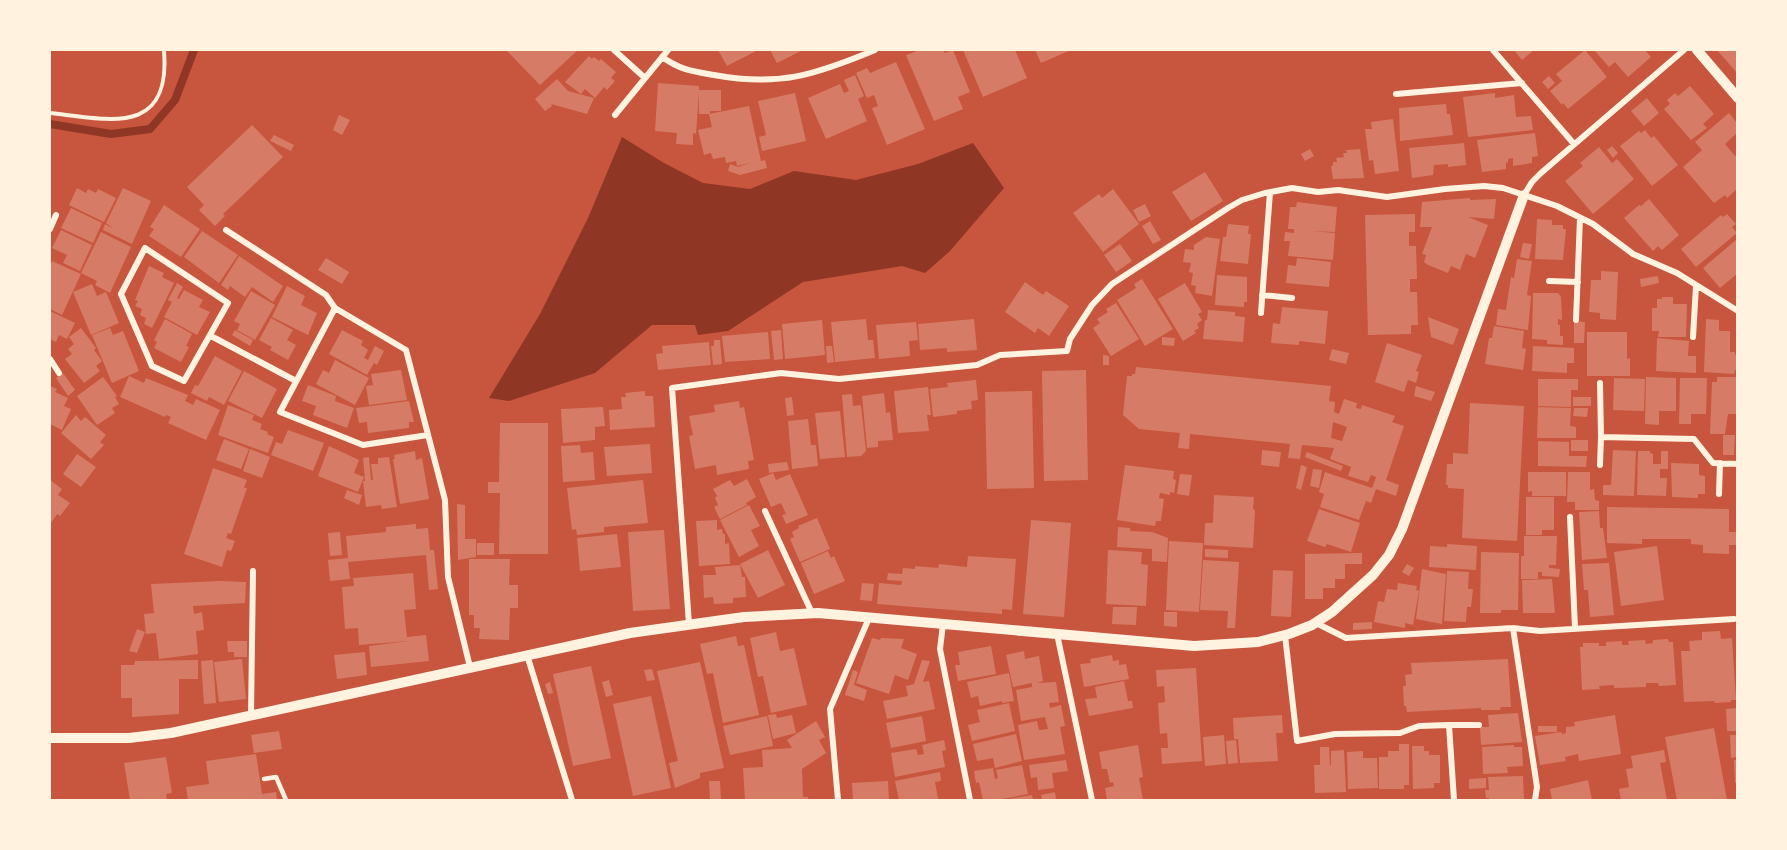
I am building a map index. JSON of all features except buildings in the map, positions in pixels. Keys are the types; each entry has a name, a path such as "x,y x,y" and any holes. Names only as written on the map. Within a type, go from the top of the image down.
{"street":[{"path":"614,50 645,78"},
{"path":"615,115 668,50"},
{"path":"662,57 680,69 751,81 786,79 817,72 875,50"},
{"path":"1493,50 1574,144"},
{"path":"50,738 129,738 171,733 630,633 744,617 813,614 1194,646 1258,642 1316,623 1374,575 1389,555 1402,529 1524,195 1532,182 1684,50"},
{"path":"1696,50 1737,98"},
{"path":"1396,93 1522,83"},
{"path":"689,624 672,388 781,373 839,380 977,365 1000,355 1067,351 1070,339 1092,305 1112,284 1242,200 1292,188 1318,192 1338,190 1387,197 1484,186 1503,188 1557,206 1593,225 1633,254 1677,273 1737,310"},
{"path":"1261,313 1270,192"},
{"path":"50,229 56,215"},
{"path":"1576,320 1580,218"},
{"path":"226,230 326,295 335,308 406,350 445,500 448,577 470,667"},
{"path":"145,248 228,303 211,336 184,381 152,366 121,294 145,248"},
{"path":"1549,281 1578,282"},
{"path":"1693,337 1696,286"},
{"path":"1262,295 1292,298"},
{"path":"335,308 280,412 363,445 428,435"},
{"path":"211,336 297,381"},
{"path":"50,359 59,373"},
{"path":"1600,383 1600,465"},
{"path":"1601,437 1694,439 1713,463 1737,464"},
{"path":"1719,494 1720,463"},
{"path":"765,511 813,614"},
{"path":"1570,517 1575,628"},
{"path":"251,717 253,571"},
{"path":"838,801 830,709 869,618"},
{"path":"1316,623 1346,638 1513,628 1540,630 1734,619"},
{"path":"943,624 940,648 970,801"},
{"path":"1513,628 1537,787 1535,801"},
{"path":"1057,634 1092,801"},
{"path":"1285,635 1297,741 1335,734 1400,733 1419,726 1479,725"},
{"path":"527,655 572,801"},
{"path":"1449,725 1454,801"}],"lane":[{"path":"264,779 276,777 286,801"}],"path":[{"path":"50,113 91,118 128,118 147,111 164,86 166,70 164,50"}],"shaded area":[{"path":"622,137 664,163 703,183 750,189 794,171 856,180 918,164 973,143 1004,188 950,251 925,273 902,266 803,282 728,331 698,335 695,325 652,325 595,373 509,401 489,398 540,314 588,218"}],"waterway":[{"path":"50,124 111,134 150,129 175,100 194,50"}]}
